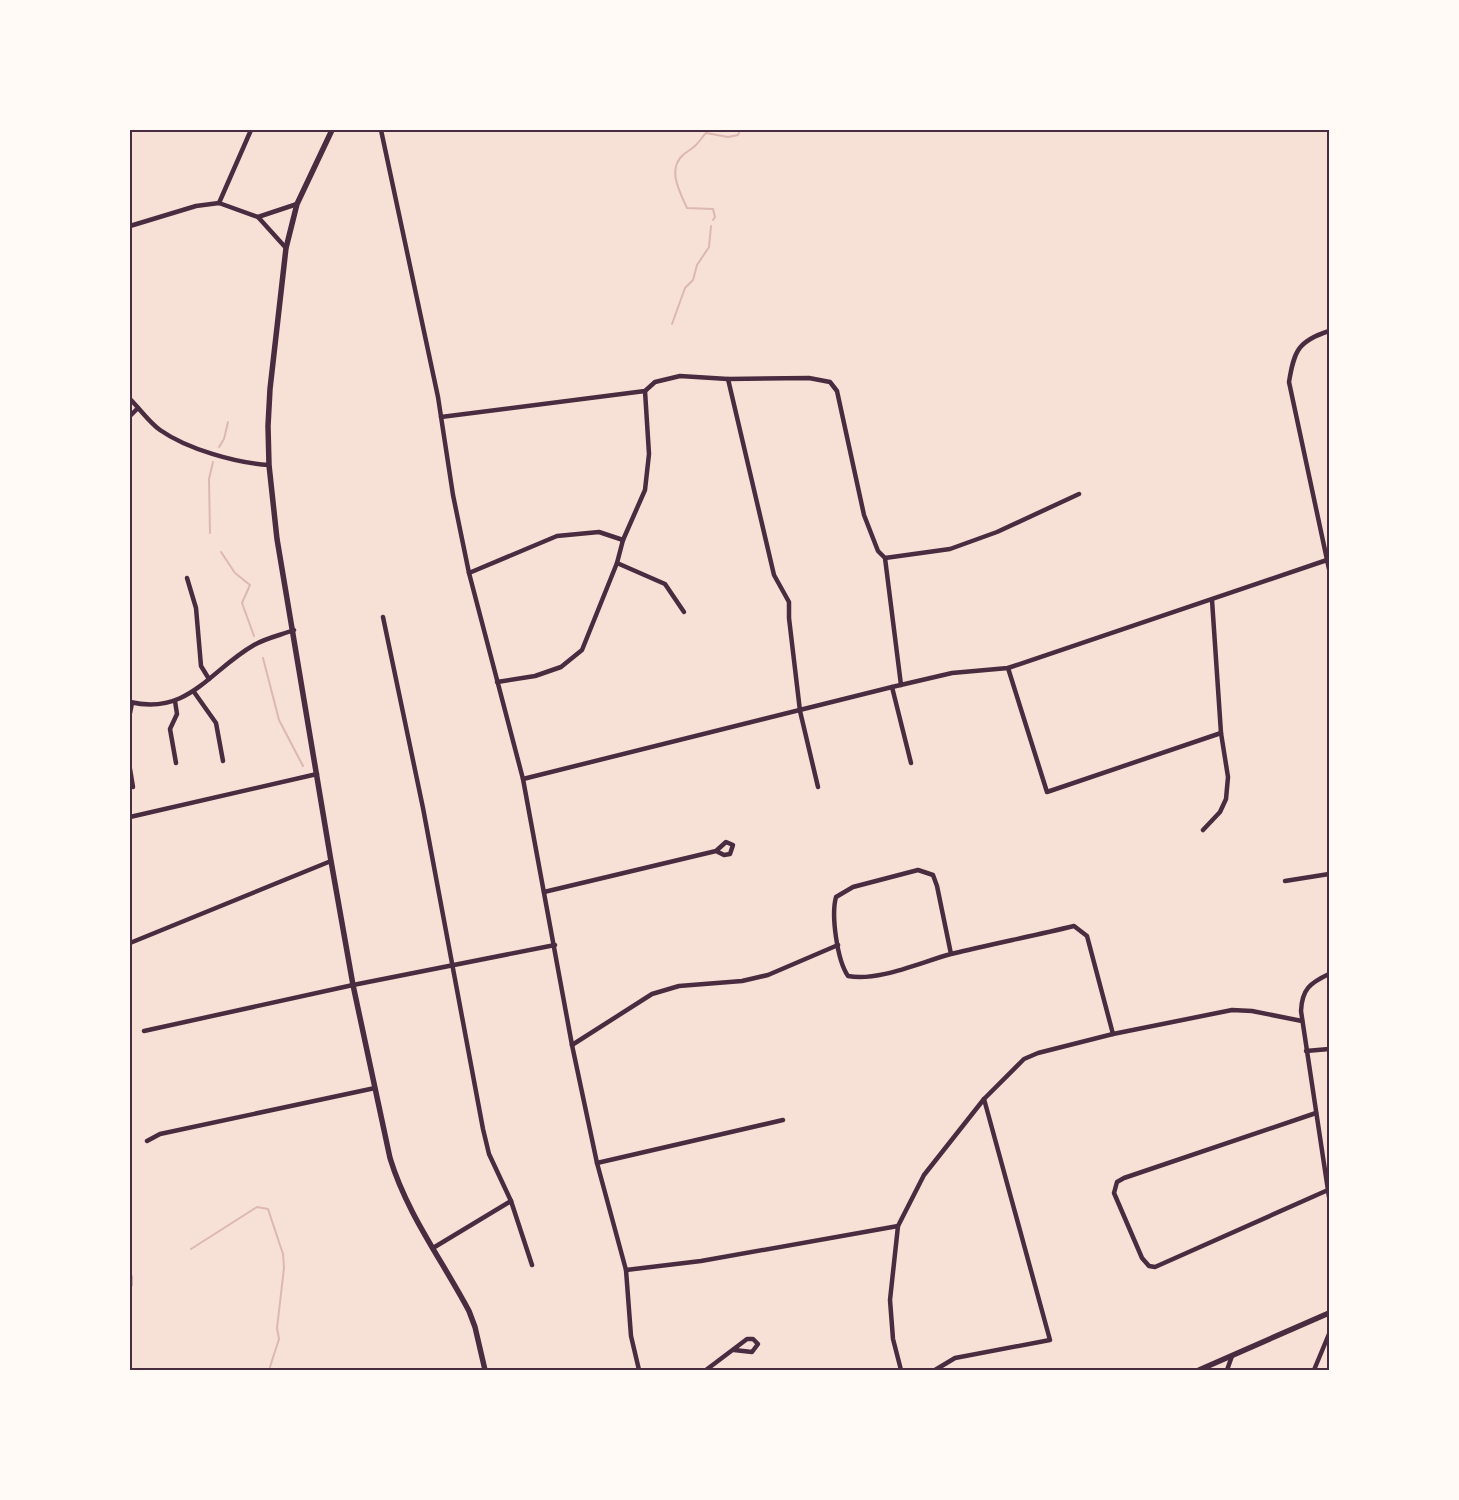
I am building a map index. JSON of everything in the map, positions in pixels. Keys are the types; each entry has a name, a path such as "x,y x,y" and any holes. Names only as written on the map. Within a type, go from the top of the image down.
{"main road":[{"path":"332,130 297,204 286,248 270,389 268,426 269,465 277,539 353,985 375,1088 399,1186 469,1311 475,1327 485,1370"},
{"path":"1199,1370 1329,1313"}],"street":[{"path":"219,203 251,130"},
{"path":"381,130 438,397 453,495 469,573 523,780 555,945 572,1046 597,1163 626,1270 631,1336 638,1370"},
{"path":"130,226 196,206 219,203 258,218 286,248"},
{"path":"258,218 297,204"},
{"path":"1329,331 1304,341 1294,356 1289,382 1329,569"},
{"path":"441,417 645,391 655,382 680,376 728,379 809,378 830,382 837,391 864,515 878,551 885,558 901,685"},
{"path":"728,379 774,575 789,602 789,618 800,711 818,787"},
{"path":"497,682 535,676 561,667 582,650 617,563 623,540 645,490 649,454 645,391"},
{"path":"130,399 159,429 182,443 255,464 269,465"},
{"path":"130,416 138,408"},
{"path":"885,558 950,549 997,532 1079,494"},
{"path":"469,573 557,536 599,532 623,540"},
{"path":"523,780 952,673 1008,668 1327,560"},
{"path":"617,563 665,584 684,612"},
{"path":"187,578 196,608 202,666 209,679"},
{"path":"1203,830 1220,812 1226,798 1228,777 1221,733 1212,600"},
{"path":"383,617 489,1154 511,1201 532,1265"},
{"path":"130,713 131,702 150,705 175,701 194,692 254,645 294,630"},
{"path":"1008,668 1047,792 1221,733"},
{"path":"892,687 911,763"},
{"path":"194,692 216,724 223,762"},
{"path":"175,701 177,714 170,729 176,763"},
{"path":"130,769 133,787"},
{"path":"130,817 316,774"},
{"path":"544,892 716,851"},
{"path":"130,943 331,861"},
{"path":"951,954 933,875 918,870 853,887 836,897 834,906 838,944 843,968 848,976 856,978 871,977 951,954 1074,926 1087,936 1113,1034"},
{"path":"1285,881 1304,880 1329,874"},
{"path":"572,1046 652,994 678,986 742,981 768,975 838,944"},
{"path":"144,1031 353,985 555,945"},
{"path":"1329,974 1306,988 1302,1000 1302,1021 1306,1051 1329,1197"},
{"path":"901,1370 894,1339 890,1300 898,1226 924,1175 984,1099 1030,1056 1113,1034 1232,1010 1252,1011 1302,1021"},
{"path":"1306,1051 1329,1048"},
{"path":"147,1141 160,1134 375,1088"},
{"path":"935,1370 955,1358 1050,1340 984,1099"},
{"path":"1316,1113 1124,1178 1118,1182 1114,1194 1142,1258 1149,1266 1155,1267 1328,1190"},
{"path":"597,1163 784,1120"},
{"path":"1323,1155 1329,1154"},
{"path":"433,1248 511,1201"},
{"path":"626,1270 701,1261 898,1226"},
{"path":"130,1276 130,1286"},
{"path":"1314,1370 1329,1334"},
{"path":"706,1370 747,1339 753,1339 758,1344 752,1352 734,1350"},
{"path":"1227,1370 1232,1356"}],"waterway":[{"path":"713,220 715,217 713,209 687,208 676,181 676,167 684,154 696,145 706,133 728,137 738,135 740,130"},
{"path":"672,324 685,288 693,280 697,265 709,247 711,226"},
{"path":"219,447 224,439 228,422"},
{"path":"210,533 209,479 213,462"},
{"path":"221,552 235,573 250,585 242,603 254,636"},
{"path":"263,658 279,720 303,766"},
{"path":"191,1249 257,1207 268,1209 283,1254 284,1268 277,1328 279,1339 269,1370"}]}
